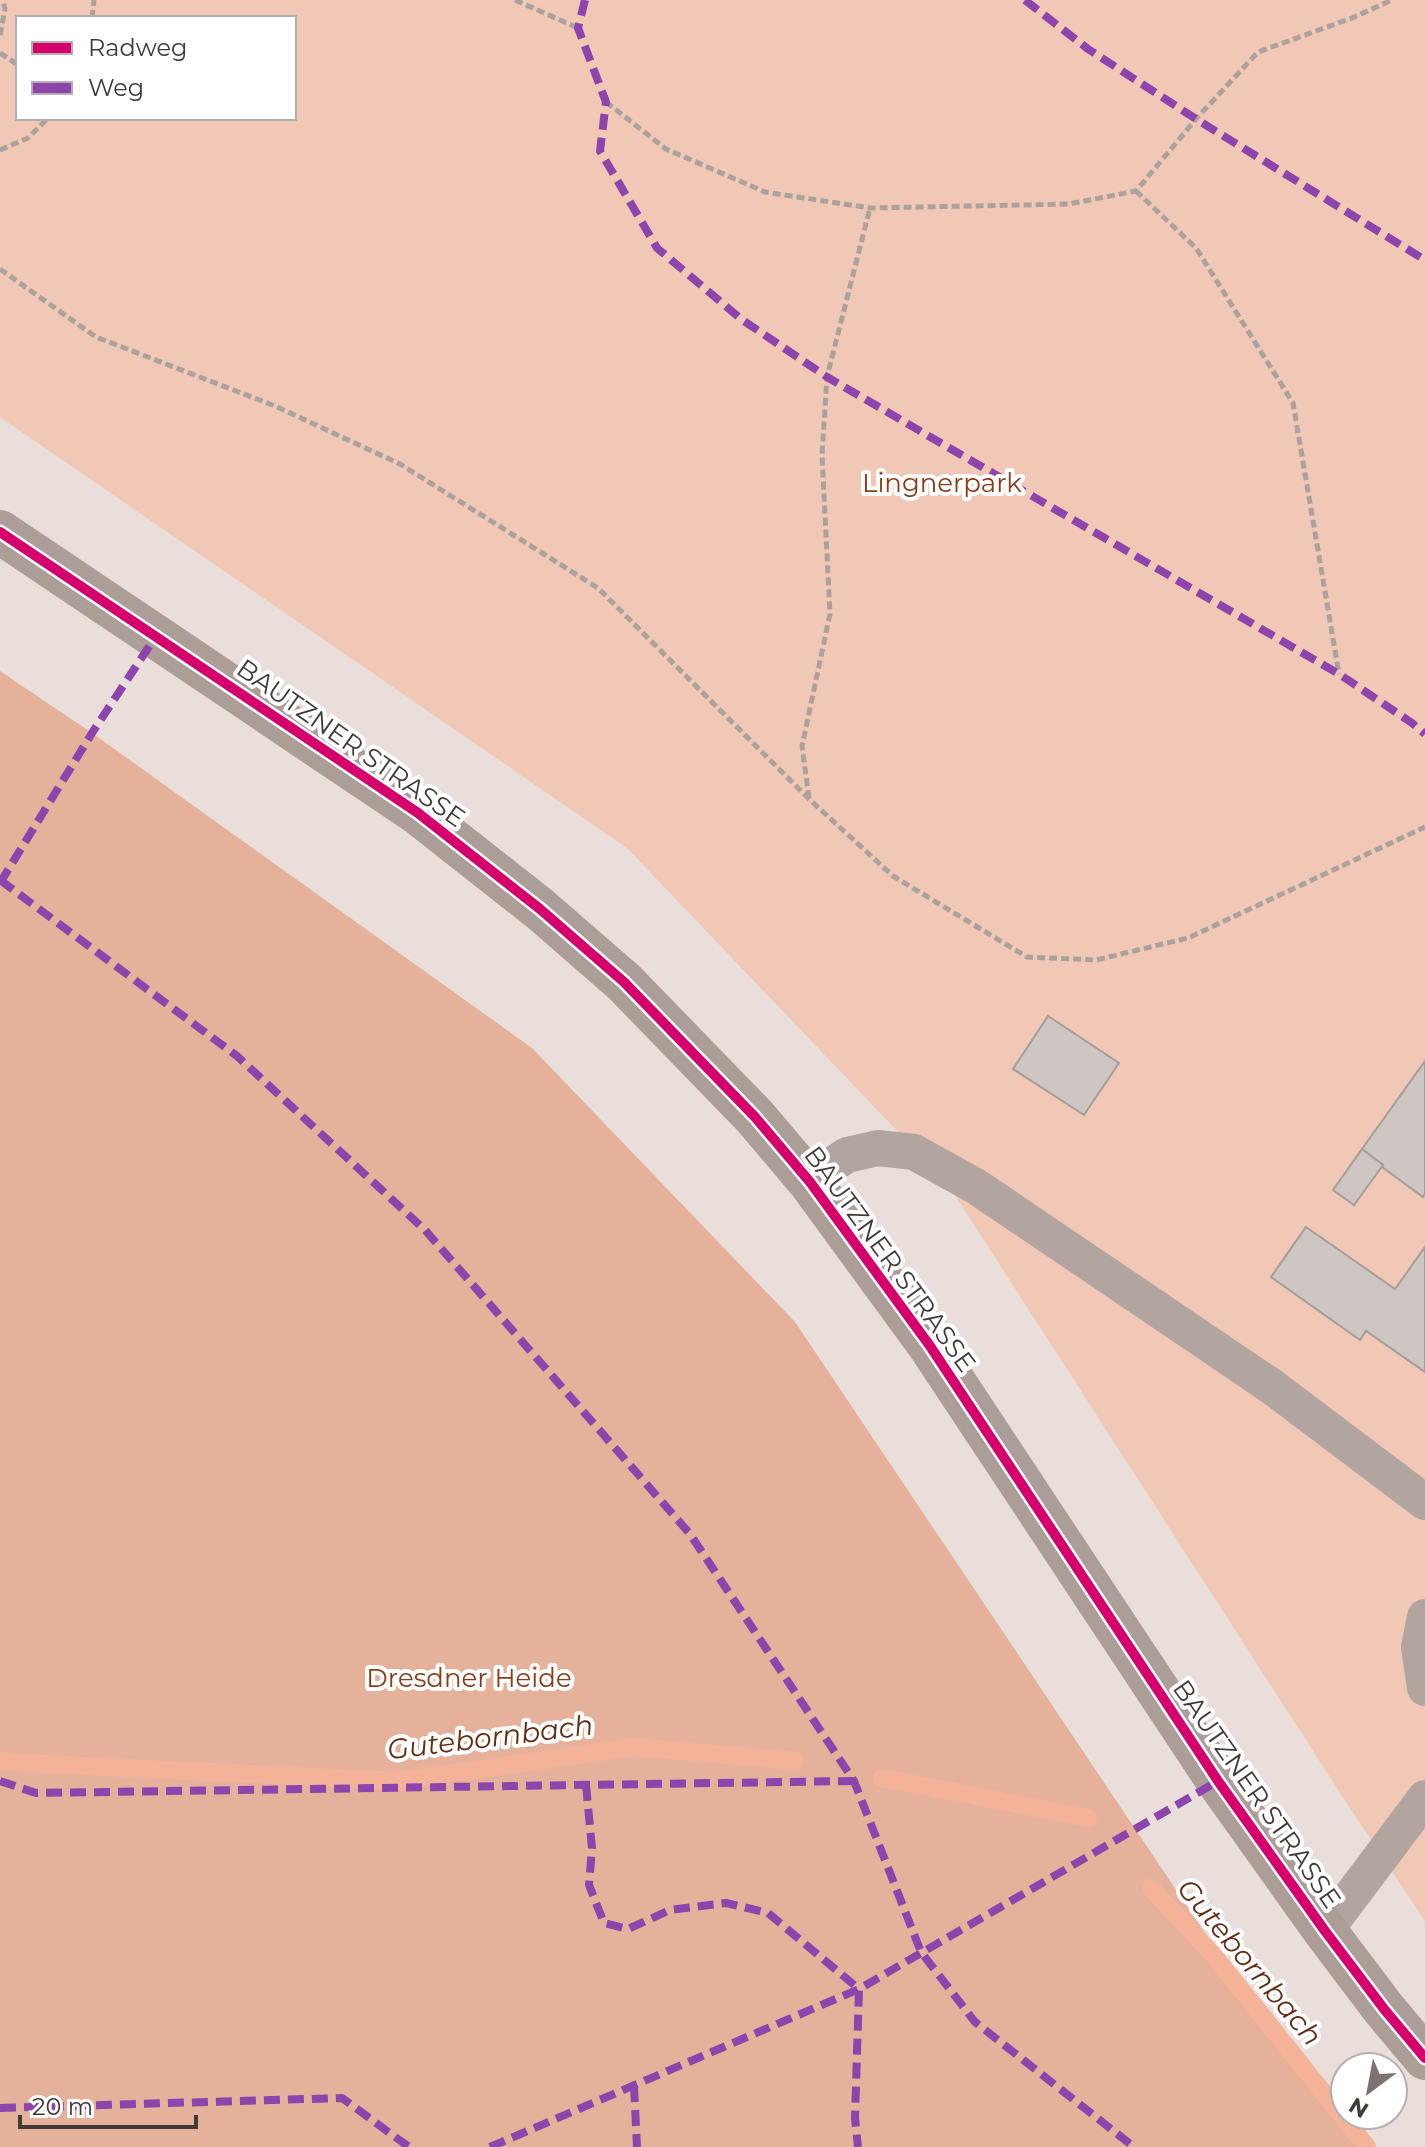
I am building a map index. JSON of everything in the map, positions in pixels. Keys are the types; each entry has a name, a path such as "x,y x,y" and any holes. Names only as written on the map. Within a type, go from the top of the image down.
{"main road":[{"name":"BAUTZNER STRASSE","path":"0,532 418,813 540,909 624,982 755,1117 810,1182 930,1346 1218,1781 1325,1931 1425,2058"}],"lane":[{"path":"810,1182 847,1155 878,1148 914,1152 977,1187 1271,1386 1425,1502"},
{"path":"1425,1617 1419,1647 1425,1688"},
{"path":"1325,1931 1425,1798"}],"path":[{"path":"0,35 5,9 3,0"},
{"path":"515,0 578,28"},
{"path":"606,102 666,149 765,192 870,208 1069,204 1136,191 1187,129 1258,52 1392,0"},
{"path":"0,150 28,138 46,120"},
{"path":"1136,191 1196,248 1293,403 1339,674"},
{"path":"809,799 802,746 830,614 822,455 827,377 870,208"},
{"path":"0,269 96,337 275,406 400,464 598,588 809,799 893,876 1027,957 1096,960 1188,938 1425,827"}],"green space":[{"name":"Lingnerpark","path":"0,0 1425,0 1425,1921 947,1183 627,848 0,417"},
{"name":"Dresdner Heide","path":"0,671 92,733 532,1048 795,1322 1297,2070 1329,2102 1329,2131 1358,2131 1374,2147 0,2147"}],"building":[{"path":"1048,1016 1119,1063 1084,1115 1013,1069"},
{"path":"1425,1061 1425,1194 1423,1197 1362,1149"},
{"path":"1362,1149 1383,1165 1354,1205 1333,1190"},
{"path":"1306,1227 1395,1289 1425,1247 1425,1372 1366,1331 1360,1340 1271,1277"}],"waterway":[{"name":"Gutebornbach","path":"0,1761 398,1781 634,1747 795,1761"},
{"name":"Gutebornbach","path":"882,1778 1088,1818"},
{"name":"Gutebornbach","path":"1151,1888 1215,1957 1367,2147"}],"tram line":[{"path":"0,520 464,831 551,899 628,967 700,1038 765,1109 872,1243 942,1340 1228,1773 1394,2001 1425,2038"},
{"path":"0,549 412,825 534,919 608,985 678,1057 743,1129 851,1259 920,1355 1206,1787 1316,1942 1425,2078"}],"marked path":[{"path":"585,0 578,28 606,102 600,151 657,248 741,319 827,377 1339,674 1425,734"},
{"path":"1025,0 1088,49 1425,260"},
{"path":"0,883 156,636"},
{"path":"0,880 237,1056 425,1230 690,1534 854,1781 921,1952 975,2022 1134,2147"},
{"path":"0,1781 36,1793 854,1781"},
{"path":"490,2147 859,1989 1218,1781"},
{"path":"586,1785 592,1848 589,1885 604,1923 628,1929 670,1910 726,1903 768,1913 859,1989 855,2118 858,2147"},
{"path":"634,2086 637,2147"},
{"path":"0,2108 342,2098 409,2147"}],"cycle path":[{"path":"0,532 418,813 540,909 624,982 755,1117 810,1182 930,1346 1218,1781 1325,1931 1425,2058"}]}
